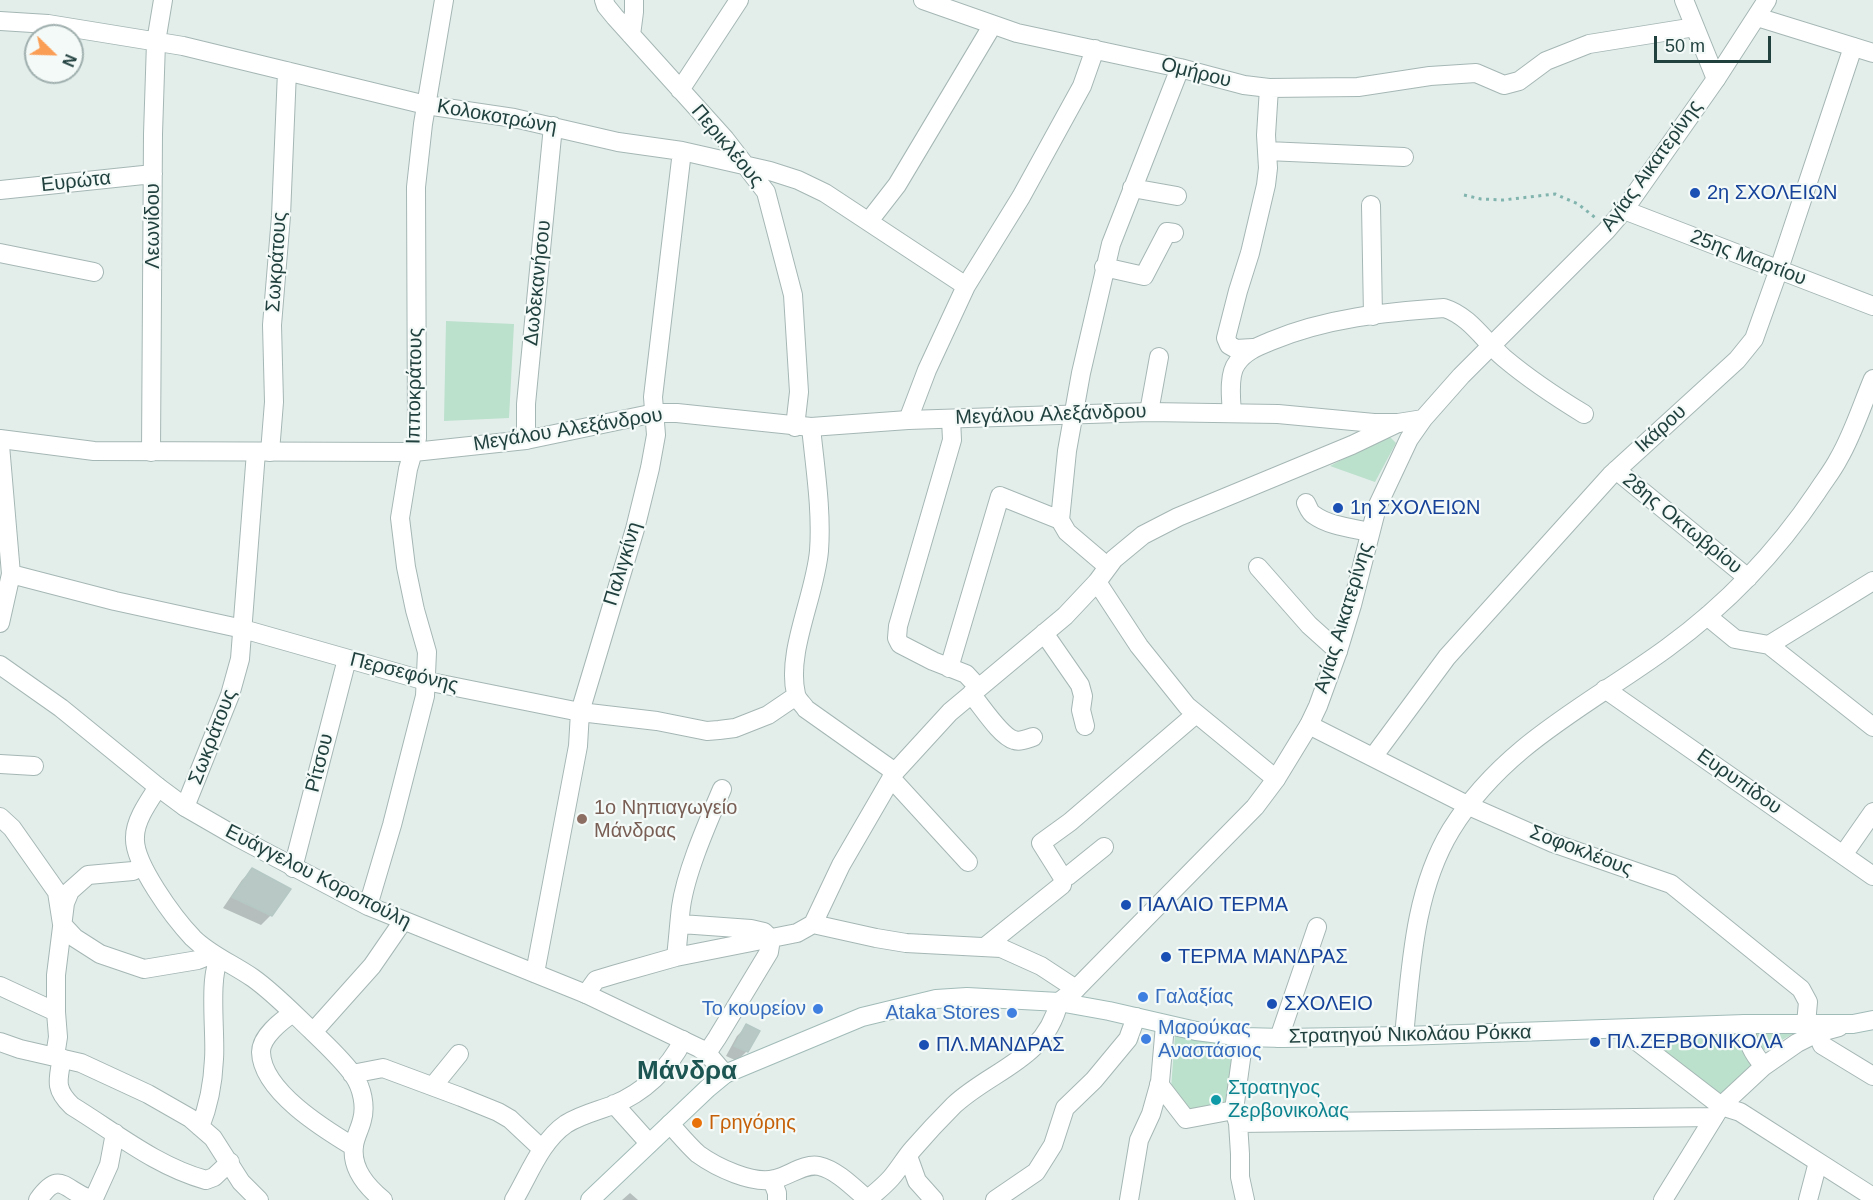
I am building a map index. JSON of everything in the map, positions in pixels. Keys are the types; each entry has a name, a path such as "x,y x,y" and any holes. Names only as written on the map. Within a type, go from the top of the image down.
{"street":[{"name":"Λεωνίδου","path":"151,452 156,42 163,0"},
{"name":"Ιπποκράτους","path":"368,906 425,696 427,652 408,578 400,518 408,469 417,438 416,187 426,105 444,0"},
{"name":"Περικλέους","path":"604,0 606,6 724,139 766,192 793,295 803,427 819,507 819,550 815,582 795,653 796,696"},
{"path":"631,35 634,0"},
{"path":"680,90 739,0"},
{"name":"Ομήρου","path":"923,0 992,26 1026,35 1180,68 1244,85 1269,88 1358,87 1430,76 1476,73 1504,85 1519,81 1546,62 1589,44 1695,27"},
{"path":"1684,0 1716,79"},
{"name":"Αγίας Αικατερίνης","path":"1059,1002 1076,989 1255,807 1276,779 1309,725 1338,651 1377,507 1409,439 1423,419 1491,345 1606,231 1624,210 1716,79 1767,0"},
{"path":"1757,17 1873,53"},
{"name":"Κολοκοτρώνη","path":"0,21 48,24 183,46 426,105 554,126 618,142 682,151 770,171 798,180 833,198 966,286"},
{"path":"869,221 897,185 992,26"},
{"name":"Ικάρου","path":"1373,757 1447,657 1616,470 1737,360 1754,339 1853,47"},
{"path":"908,420 927,370 966,286 1021,197 1082,86 1095,49"},
{"path":"1180,68 1132,188 1104,267 1073,414 1060,520 1066,532 1102,574 1139,646 1162,676 1196,714 1276,779"},
{"name":"Σωκράτους","path":"185,807 230,695 240,659 245,581 263,452 274,402 272,325 281,216 287,70"},
{"path":"1253,348 1236,349 1229,345 1226,338 1266,185 1269,88"},
{"name":"Δωδεκανήσου","path":"526,440 526,404 554,126"},
{"name":"Παλιγκίνη","path":"535,973 578,746 580,712 637,519 656,435 653,396 682,151"},
{"path":"1267,151 1404,157"},
{"name":"Ευρώτα","path":"0,190 153,174"},
{"path":"1132,188 1177,196"},
{"path":"1371,205 1373,316"},
{"name":"25ης Μαρτίου","path":"1624,210 1873,306"},
{"path":"1104,267 1144,276 1167,232 1174,233"},
{"path":"0,253 94,272"},
{"path":"1232,413 1232,376 1235,364 1253,348 1317,324 1444,308 1456,312 1501,356 1535,383 1584,414"},
{"path":"1149,412 1158,357"},
{"path":"1404,1036 1412,957 1427,887 1438,857 1452,830 1469,806 1496,772 1527,744 1666,648 1707,616 1748,578 1795,525 1839,458 1873,379"},
{"name":"Μεγάλου Αλεξάνδρου","path":"0,440 94,451 414,453 526,440 655,413 677,413 803,427 908,420 1149,412 1232,413 1398,423 1423,419"},
{"path":"951,419 952,440 898,626 897,638 900,644 966,674 974,690 1011,739 1017,741 1033,737"},
{"path":"586,994 596,980 676,957 797,933 813,924 841,865 893,775 950,712 1065,616 1102,574 1143,536 1178,517 1352,445 1398,423"},
{"path":"0,445 11,574 0,623"},
{"name":"28ης Οκτωβρίου","path":"1616,470 1748,578"},
{"path":"949,668 1000,496 1060,520"},
{"path":"1306,503 1312,514 1323,520 1370,532"},
{"path":"1258,567 1309,625 1338,651"},
{"name":"Περσεφόνης","path":"11,574 115,601 243,629 426,681 580,712 719,730 735,728 768,715 796,696"},
{"path":"1769,645 1873,581"},
{"path":"1707,616 1735,639 1769,645 1873,727"},
{"path":"1044,633 1080,685 1083,696 1081,710 1085,726"},
{"name":"Ρίτσου","path":"293,868 347,659"},
{"name":"Ευάγγελου Κοροπούλη","path":"0,665 61,708 116,755 185,807 293,868 368,906 586,994 683,1040 707,1053 725,1074"},
{"name":"Ευρυπίδου","path":"1605,689 1873,876"},
{"path":"796,696 806,709 893,775 968,862"},
{"path":"986,946 1062,885 1063,878 1041,843 1070,822 1196,714"},
{"name":"Σοφοκλέους","path":"1309,725 1469,806 1553,843 1671,884 1802,989 1808,1002 1811,1028"},
{"path":"0,764 34,766"},
{"path":"158,788 146,807 135,834 135,848 142,866 192,937 251,977 338,1056 352,1074 361,1091 363,1104 362,1120 354,1147 354,1159 358,1171 381,1200"},
{"path":"676,957 681,907 688,878 722,789"},
{"path":"1843,855 1873,812"},
{"path":"0,817 12,828 57,892 62,924 75,938 100,954 144,969 217,956"},
{"path":"1063,878 1104,847"},
{"path":"142,866 134,872 88,875 70,891 65,903 56,975 59,1089 72,1106 130,1145 154,1158 206,1180 214,1177 230,1162"},
{"path":"313,1032 372,966 404,921"},
{"path":"681,924 751,929 764,932 771,939"},
{"path":"813,924 906,943 1000,948 1041,966 1076,989"},
{"path":"1279,1038 1317,927"},
{"path":"707,1053 769,951 771,939"},
{"path":"200,1127 213,1084 214,975 217,956"},
{"path":"0,986 56,1012"},
{"name":"Στρατηγού Νικολάου Ρόκκα","path":"590,1200 725,1074 862,1017 936,999 985,997 1059,1002 1197,1031 1279,1038 1745,1024 1811,1028 1873,1020"},
{"path":"670,1124 699,1154 714,1164 750,1178 772,1180 807,1166 818,1166 846,1181 867,1200 890,1179 954,1105 975,1088 1021,1058 1042,1039 1052,1026 1059,1002"},
{"path":"293,1013 282,1020 263,1044 261,1053 270,1077 284,1097 319,1126 354,1147"},
{"path":"995,1200 1036,1172 1053,1145 1065,1108 1094,1080 1128,1040 1136,1017"},
{"path":"1745,1024 1750,1047 1764,1066"},
{"path":"1129,1200 1139,1140 1151,1114 1160,1084 1166,1025"},
{"path":"1663,1200 1717,1111 1764,1066 1797,1043 1811,1028 1822,1045 1873,1076"},
{"path":"1621,1029 1717,1111"},
{"path":"1244,1036 1236,1117 1240,1177 1245,1200"},
{"path":"514,1200 542,1149 565,1125 631,1096 662,1072 673,1059 683,1040"},
{"path":"0,1042 20,1049 59,1057 102,1072 148,1094 190,1118 213,1138 241,1182 258,1200"},
{"path":"433,1086 459,1054"},
{"path":"352,1074 383,1068 433,1086 498,1112 510,1119 542,1149"},
{"path":"1160,1084 1186,1119 1740,1112 1873,1197"},
{"path":"614,1104 649,1143"},
{"path":"38,1200 50,1185 55,1183 87,1198 95,1196 109,1165 115,1133"},
{"path":"908,1156 917,1181 934,1200"},
{"path":"1808,1200 1818,1162"},
{"path":"772,1180 777,1200"}],"path":[{"path":"1464,195 1481,199 1503,200 1555,194 1589,210 1606,231"}],"green space":[{"path":"446,321 514,324 509,418 444,421"},
{"path":"1388,435 1396,443 1375,482 1330,466"},
{"path":"1756,1028 1798,1031 1764,1050 1757,1040"},
{"path":"1737,1029 1742,1049 1756,1068 1722,1099 1636,1033"},
{"path":"1175,1036 1236,1046 1229,1105 1189,1111 1171,1088"}],"building":[{"path":"252,868 291,889 272,916 232,897"},
{"path":"746,1024 760,1031 748,1052 734,1046"}],"place":[{"name":"2η ΣΧΟΛΕΙΩΝ","path":"1695,193"},
{"name":"1η ΣΧΟΛΕΙΩΝ","path":"1338,508"},
{"name":"1ο Νηπιαγωγείο Μάνδρας","path":"582,819"},
{"name":"ΠΑΛΑΙΟ ΤΕΡΜΑ","path":"1126,905"},
{"name":"ΤΕΡΜΑ ΜΑΝΔΡΑΣ","path":"1166,957"},
{"name":"Γαλαξίας","path":"1143,997"},
{"name":"ΣΧΟΛΕΙΟ","path":"1272,1004"},
{"name":"Το κουρείον","path":"818,1009"},
{"name":"Ataka Stores","path":"1012,1013"},
{"name":"Μαρούκας Αναστάσιος","path":"1146,1039"},
{"name":"ΠΛ.ΖΕΡΒΟΝΙΚΟΛΑ","path":"1595,1042"},
{"name":"ΠΛ.ΜΑΝΔΡΑΣ","path":"924,1045"},
{"name":"Στρατηγος Ζερβονικολας","path":"1216,1100"},
{"name":"Γρηγόρης","path":"697,1123"}],"district":[{"name":"Μάνδρα","path":"687,1072"}]}
